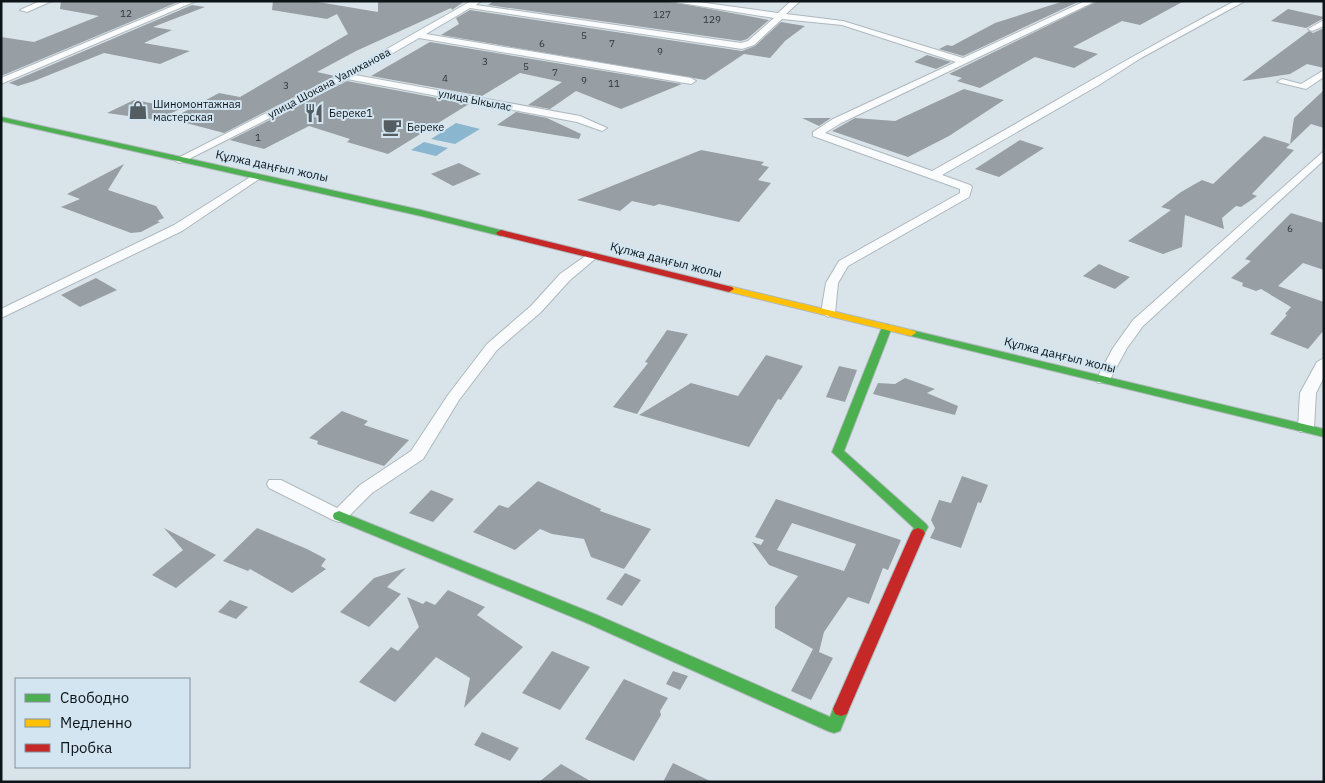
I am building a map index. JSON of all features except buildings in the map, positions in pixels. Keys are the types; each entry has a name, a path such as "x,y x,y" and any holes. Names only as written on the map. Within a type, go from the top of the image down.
{"main road":[{"name":"Құлжа даңғыл жолы","path":"1,118 179,160 421,213 591,256 1324,433"},
{"path":"339,516 592,619 785,706 834,726 921,527 838,452 887,327"}],"street":[{"path":"24,10 48,1"},
{"path":"1,81 192,1"},
{"path":"673,1 843,23 922,46 963,61"},
{"path":"473,4 735,46 751,43 796,1"},
{"path":"828,313 832,283 843,264 965,194 966,187 817,134 837,120 1092,1"},
{"path":"934,175 1096,83 1138,56 1241,1"},
{"name":"улица Шокана Уалиханова","path":"179,160 346,76 473,4"},
{"path":"1312,29 1324,22"},
{"path":"418,35 691,81"},
{"path":"1282,82 1304,87 1324,73"},
{"name":"улица Ыкылас","path":"346,76 580,119 602,128"},
{"path":"1103,380 1120,348 1138,323 1324,154"},
{"path":"1,314 178,228 256,177"},
{"path":"275,484 339,516 366,489 417,455 453,398 492,348 536,308 565,277 591,256"},
{"path":"1306,428 1308,394 1324,362"}],"water":[{"path":"456,123 480,129 455,144 431,139"},
{"path":"424,142 448,148 436,156 411,150"}],"traffic: fast":[{"path":"1,119 421,213 501,233"},
{"path":"887,327 838,452 921,527 918,533"},
{"path":"911,333 1324,433"},
{"path":"339,516 592,619 834,726 841,709"}],"traffic: slow":[{"path":"729,289 911,333"}],"traffic: jam":[{"path":"501,233 729,289"},
{"path":"841,709 918,533"}],"place":[{"name":"Шиномонтажная мастерская","path":"138,110"},
{"name":"Береке1","path":"314,113"},
{"name":"Береке","path":"392,127"}]}
